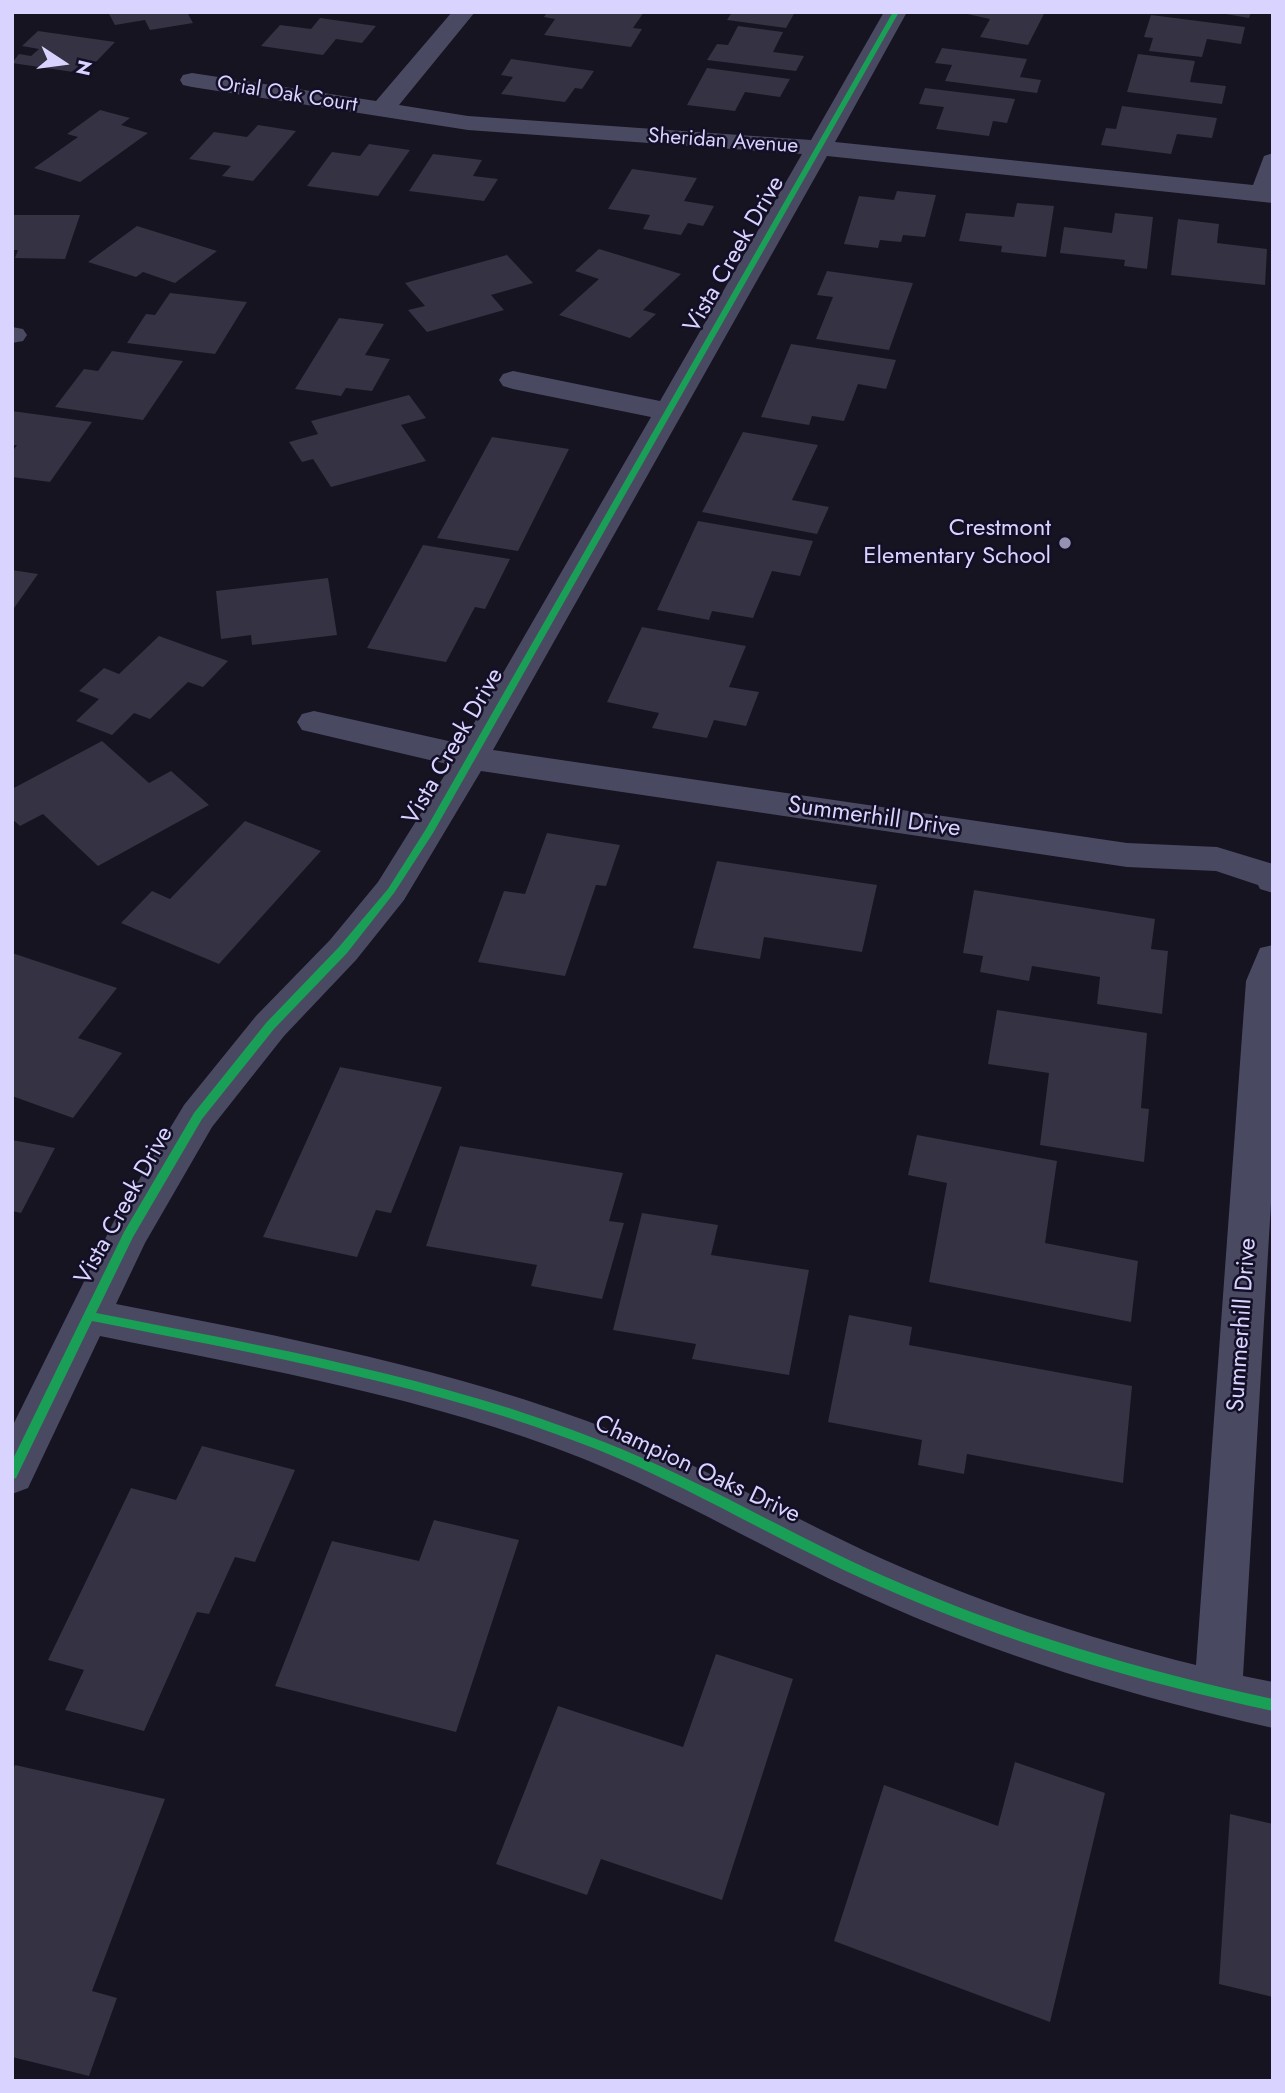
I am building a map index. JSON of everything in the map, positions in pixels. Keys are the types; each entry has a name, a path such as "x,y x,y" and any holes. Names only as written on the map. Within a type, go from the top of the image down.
{"street":[{"path":"382,110 464,12"},
{"name":"Vista Creek Drive","path":"12,1474 128,1235 198,1116 270,1026 343,950 391,891 472,758 896,12"},
{"name":"Orial Oak Court","path":"192,80 382,110"},
{"name":"Sheridan Avenue","path":"382,110 468,123 820,148 1268,195"},
{"path":"1268,195 1273,161"},
{"path":"513,380 670,412"},
{"name":"Summerhill Drive","path":"314,722 472,758 1127,855 1217,859 1271,876 1273,880"},
{"name":"Summerhill Drive","path":"1218,1694 1265,981 1273,958"},
{"name":"Champion Oaks Drive","path":"89,1316 371,1375 511,1414 601,1446 881,1581 982,1623 1088,1658 1218,1694 1273,1705"}],"building":[{"path":"108,12 187,12 193,23 150,30 145,20 115,25"},
{"path":"547,12 644,12 633,28 642,29 631,47 544,35 555,19 544,17"},
{"path":"732,12 795,12 786,28 727,20"},
{"path":"958,12 1045,12 1028,45 980,37 990,19"},
{"path":"1214,12 1251,12 1249,18"},
{"path":"1151,15 1245,27 1241,44 1207,39 1202,57 1149,51 1153,38 1144,37"},
{"path":"320,18 376,26 362,43 336,39 323,55 261,46 280,25 311,29"},
{"path":"738,26 783,32 773,52 804,56 796,71 707,60 717,44 728,45"},
{"path":"38,31 115,42 94,64 82,62 73,72 12,63 19,54 31,56 39,49 22,46"},
{"path":"942,48 1027,59 1020,77 1041,80 1037,93 945,81 952,65 935,63"},
{"path":"1138,54 1195,61 1190,82 1226,86 1222,104 1127,92"},
{"path":"511,59 594,71 582,89 575,88 565,102 501,94 513,77 501,75"},
{"path":"707,68 790,79 780,97 745,92 735,111 687,105"},
{"path":"925,88 1015,99 1007,123 993,121 989,136 936,129 944,107 919,104"},
{"path":"1122,106 1217,118 1212,138 1177,134 1171,154 1101,145 1106,128 1116,129"},
{"path":"100,110 130,118 121,125 148,133 80,182 34,168 78,137 67,134"},
{"path":"258,125 296,131 253,181 222,176 231,166 189,159 214,132 247,137"},
{"path":"369,144 410,150 378,196 307,186 332,152 360,156"},
{"path":"433,154 482,160 473,176 498,179 484,201 409,191"},
{"path":"632,169 697,178 684,201 714,206 703,226 688,223 681,235 643,229 650,215 608,209"},
{"path":"897,191 936,195 925,237 903,235 901,242 880,240 878,248 844,244 859,196 894,200"},
{"path":"1017,203 1054,206 1046,257 1001,252 1002,246 959,241 966,213 1014,217"},
{"path":"1115,213 1153,217 1147,269 1124,266 1125,260 1060,253 1064,227 1112,233"},
{"path":"12,215 80,215 65,259 15,258 18,250 12,250"},
{"path":"1178,219 1219,224 1217,243 1267,249 1265,285 1171,275"},
{"path":"137,226 217,251 175,283 143,272 136,277 88,262"},
{"path":"599,249 681,274 643,310 656,314 630,338 559,315 599,279 575,271"},
{"path":"507,255 533,283 491,295 504,310 427,332 408,310 425,306 405,283"},
{"path":"827,271 913,283 889,350 816,339 833,297 817,295"},
{"path":"170,293 247,302 215,354 127,343 146,314 155,315"},
{"path":"339,318 384,324 365,355 390,359 372,391 346,388 341,396 295,389"},
{"path":"791,344 896,360 886,389 858,384 844,421 812,416 809,425 761,417"},
{"path":"112,351 183,361 143,420 55,407 84,369 98,371"},
{"path":"409,395 426,418 401,425 426,461 331,487 313,459 302,462 289,442 318,434 311,421"},
{"path":"12,411 92,422 50,482 12,477 12,452 17,445 12,445"},
{"path":"743,432 818,445 792,500 829,507 817,534 702,512"},
{"path":"492,437 569,449 518,551 437,538"},
{"path":"698,521 813,541 800,576 772,571 753,618 712,611 709,620 657,610"},
{"path":"423,545 510,559 485,609 475,607 446,662 367,648"},
{"path":"12,570 38,574 12,611"},
{"path":"328,578 337,635 252,645 251,635 221,639 216,591"},
{"path":"642,627 746,646 729,687 759,692 746,726 714,720 707,738 652,728 659,713 607,702"},
{"path":"159,636 228,661 203,687 188,682 150,719 134,713 112,735 76,721 99,699 79,691 104,668 119,674"},
{"path":"102,741 149,783 171,771 209,805 98,866 43,814 20,826 12,819 12,789"},
{"path":"245,821 321,851 219,964 121,923 152,891 170,899"},
{"path":"547,833 620,845 606,886 596,885 565,976 478,962 504,891 525,894"},
{"path":"717,861 877,885 862,952 764,937 760,959 693,948"},
{"path":"974,890 1155,919 1151,949 1168,951 1162,1014 1097,1004 1100,977 1032,966 1029,981 980,972 983,956 963,953"},
{"path":"12,953 117,988 78,1038 122,1053 73,1118 12,1096"},
{"path":"997,1010 1147,1033 1141,1108 1149,1109 1144,1162 1040,1145 1049,1073 988,1064"},
{"path":"340,1067 442,1087 391,1213 376,1210 357,1257 263,1237"},
{"path":"917,1135 1057,1161 1045,1243 1138,1261 1131,1322 929,1282 947,1183 908,1175"},
{"path":"12,1140 55,1148 21,1213 12,1211"},
{"path":"460,1146 623,1173 609,1221 624,1223 602,1299 531,1286 537,1265 426,1246"},
{"path":"642,1213 718,1225 711,1255 809,1270 789,1375 692,1359 696,1344 613,1330"},
{"path":"849,1315 912,1327 909,1345 1132,1386 1123,1483 967,1454 964,1474 918,1465 922,1440 828,1422"},
{"path":"202,1446 295,1470 255,1562 235,1557 209,1614 197,1612 144,1731 65,1710 84,1670 48,1660 131,1488 176,1500"},
{"path":"434,1520 519,1540 456,1732 275,1686 332,1541 419,1561"},
{"path":"716,1654 793,1679 722,1900 601,1859 587,1895 496,1864 558,1706 683,1747"},
{"path":"1015,1762 1105,1793 1050,2022 834,1941 884,1785 998,1826"},
{"path":"15,1765 165,1799 92,1991 117,1998 89,2076 12,2057 12,1771"},
{"path":"1230,1814 1273,1824 1273,1997 1219,1984"}],"cycle path":[{"path":"12,1474 128,1235 198,1116 270,1026 343,950 391,891 430,831 896,12"},
{"path":"89,1316 348,1369 476,1402 637,1461 848,1566 931,1602 1075,1654 1173,1682 1273,1705"}],"place":[{"name":"Crestmont Elementary School","path":"1065,543"}]}
